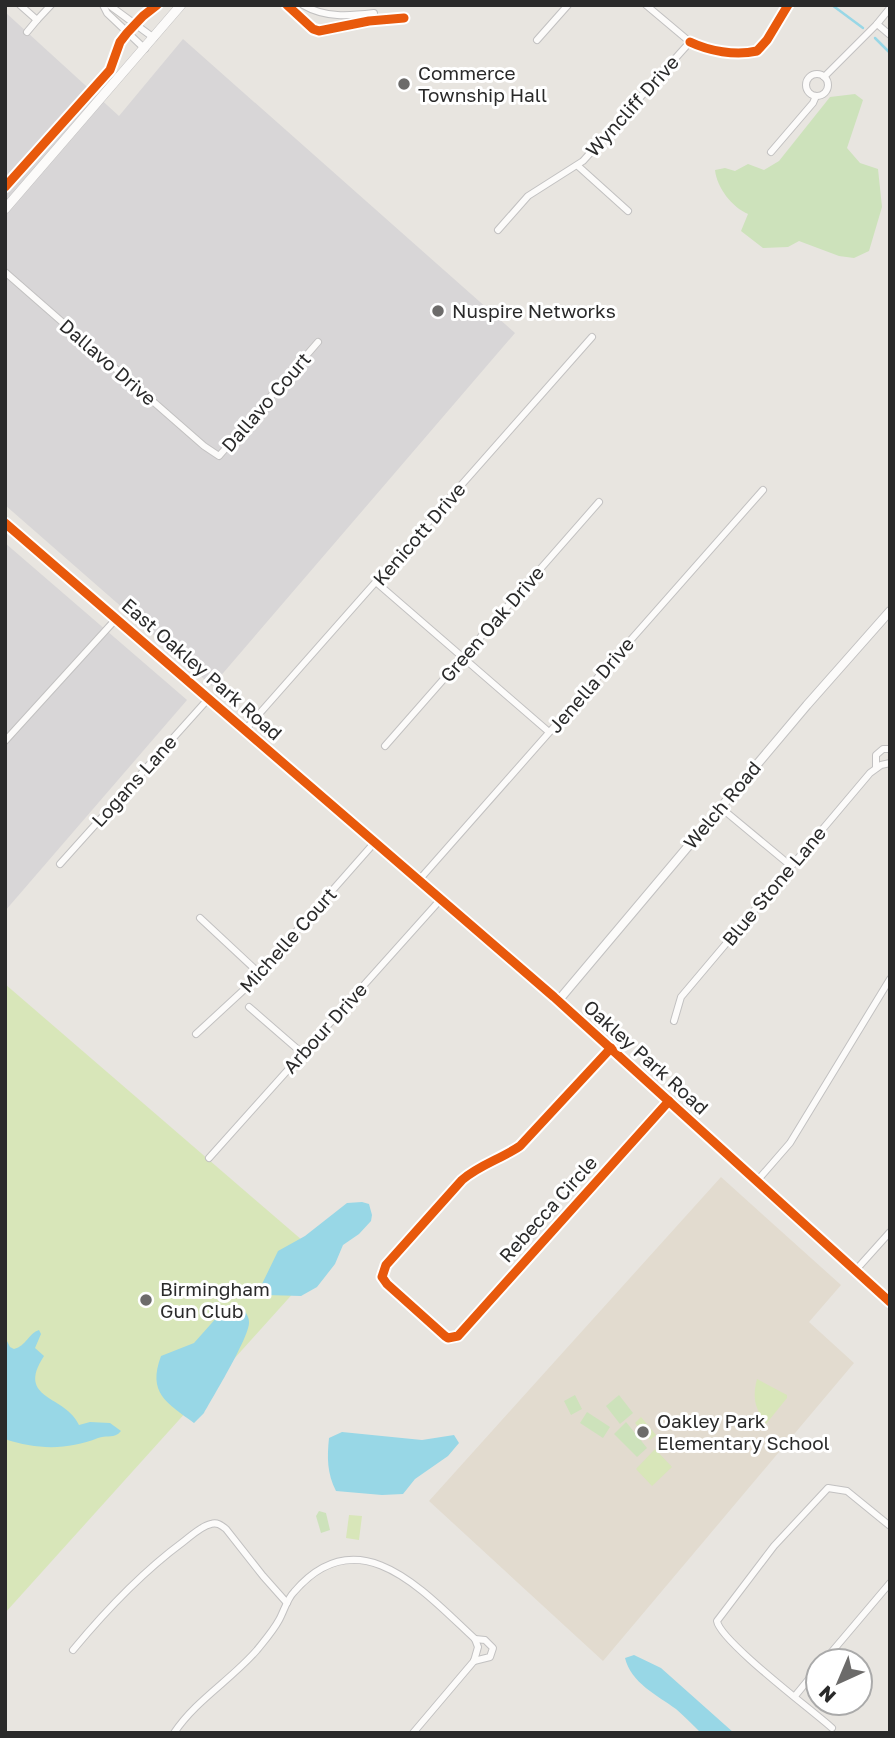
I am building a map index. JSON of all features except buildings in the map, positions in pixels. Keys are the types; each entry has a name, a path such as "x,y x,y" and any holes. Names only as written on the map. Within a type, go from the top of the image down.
{"main road":[{"path":"5,209 181,7"}],"street":[{"path":"20,5 37,20"},
{"path":"27,32 51,5"},
{"path":"103,5 114,20 145,49"},
{"path":"109,5 154,38"},
{"path":"303,5 318,12 347,17 374,13"},
{"path":"537,40 568,5"},
{"name":"Wyncliff Drive","path":"498,230 528,195 578,166 690,42 646,5"},
{"path":"824,77 890,8"},
{"path":"877,24 890,35"},
{"path":"814,75 824,77 827,90 822,95 816,96 807,91 807,81 814,75"},
{"path":"771,152 816,96"},
{"path":"578,166 628,211"},
{"name":"Dallavo Drive","path":"5,272 212,451"},
{"name":"Kenicott Drive","path":"245,730 592,337"},
{"name":"Dallavo Court","path":"212,451 219,456 226,449 318,342"},
{"name":"Jenella Drive","path":"419,880 762,490"},
{"name":"Green Oak Drive","path":"385,746 599,502"},
{"name":"East Oakley Park Road","path":"5,523 375,842"},
{"path":"376,583 549,732"},
{"name":"Welch Road","path":"558,1001 720,807 890,611"},
{"path":"5,741 116,618"},
{"name":"Logans Lane","path":"60,864 209,698"},
{"path":"876,768 876,755 883,749 890,749"},
{"name":"Blue Stone Lane","path":"674,1021 681,997 876,768 890,763"},
{"path":"720,807 791,866"},
{"name":"Oakley Park Road","path":"375,842 611,1048 890,1302"},
{"name":"Michelle Court","path":"196,1034 218,1016 375,842"},
{"name":"Arbour Drive","path":"209,1158 441,899"},
{"path":"200,918 259,972"},
{"path":"757,1181 790,1143 890,979"},
{"path":"249,1007 302,1053"},
{"name":"Rebecca Circle","path":"611,1048 520,1146 473,1171 462,1180 383,1270 382,1277 387,1284 444,1336 453,1338 462,1332 668,1101"},
{"path":"855,1271 890,1232"},
{"path":"832,1728 721,1633 718,1626 719,1616 774,1546 828,1488 847,1491 890,1527"},
{"path":"73,1650 124,1591 153,1564 212,1523 226,1529 262,1576 288,1603"},
{"path":"174,1733 202,1700 247,1662 271,1631 292,1593 305,1581 336,1561 368,1560 408,1578 475,1639 478,1647 474,1661 413,1733"},
{"path":"836,1647 890,1583"},
{"path":"474,1661 484,1660 493,1653 490,1642 475,1639"},
{"path":"795,1696 804,1685"}],"shaded area":[{"path":"5,12 119,116 183,39 515,333 212,686 5,505"},
{"path":"5,543 187,700 5,911"},
{"name":"Oakley Park Elementary School","path":"721,1177 841,1285 809,1322 854,1363 603,1661 429,1501"}],"green space":[{"path":"855,94 863,100 847,148 860,163 878,169 882,207 869,251 854,258 839,256 799,241 788,247 763,248 741,231 748,214 736,207 726,196 715,170 725,168 735,171 748,164 764,170 779,161 830,97"},
{"name":"Birmingham Gun Club","path":"5,984 324,1259 5,1613"},
{"path":"757,1379 787,1395 766,1424 755,1403"},
{"path":"575,1395 582,1409 571,1415 564,1401"},
{"path":"619,1395 633,1413 620,1424 606,1406"},
{"path":"587,1412 610,1427 603,1438 580,1423"},
{"path":"641,1417 656,1435 650,1440 635,1423"},
{"path":"626,1422 647,1448 637,1457 614,1434"},
{"path":"655,1449 672,1467 652,1486 636,1469"},
{"path":"319,1511 326,1513 330,1530 321,1533 316,1516"},
{"path":"349,1515 362,1516 359,1540 346,1538"}],"water":[{"path":"347,1203 369,1204 371,1221 343,1245 335,1264 317,1287 301,1296 266,1295 262,1291 262,1284 278,1251 305,1236"},
{"path":"241,1307 249,1322 244,1340 204,1413 194,1423 168,1403 158,1388 156,1379 161,1356 194,1343 218,1316"},
{"path":"39,1330 41,1334 35,1348 44,1356 35,1381 39,1389 73,1415 79,1425 90,1422 110,1423 121,1431 118,1434 75,1445 52,1447 5,1439 5,1337 14,1349"},
{"path":"342,1432 422,1440 454,1435 459,1443 448,1456 415,1479 403,1494 336,1491 328,1465 329,1438"},
{"path":"634,1655 661,1668 734,1733 701,1733 633,1675 625,1658"}],"waterway":[{"path":"832,5 863,28"},
{"path":"875,38 890,53"}],"cycle path":[{"path":"5,187 110,70 120,42 143,16 157,5"},
{"path":"287,5 313,29 319,31 369,21 404,18"},
{"path":"690,42 722,52 757,51 767,40 788,5"},
{"path":"5,523 554,997 890,1302"},
{"path":"611,1048 520,1146 462,1180 386,1265 382,1277 387,1284 445,1336 458,1336 669,1101"}],"place":[{"name":"Commerce Township Hall","path":"404,84"},
{"name":"Nuspire Networks","path":"438,311"},
{"name":"Birmingham Gun Club","path":"146,1300"},
{"name":"Oakley Park Elementary School","path":"643,1432"}]}
